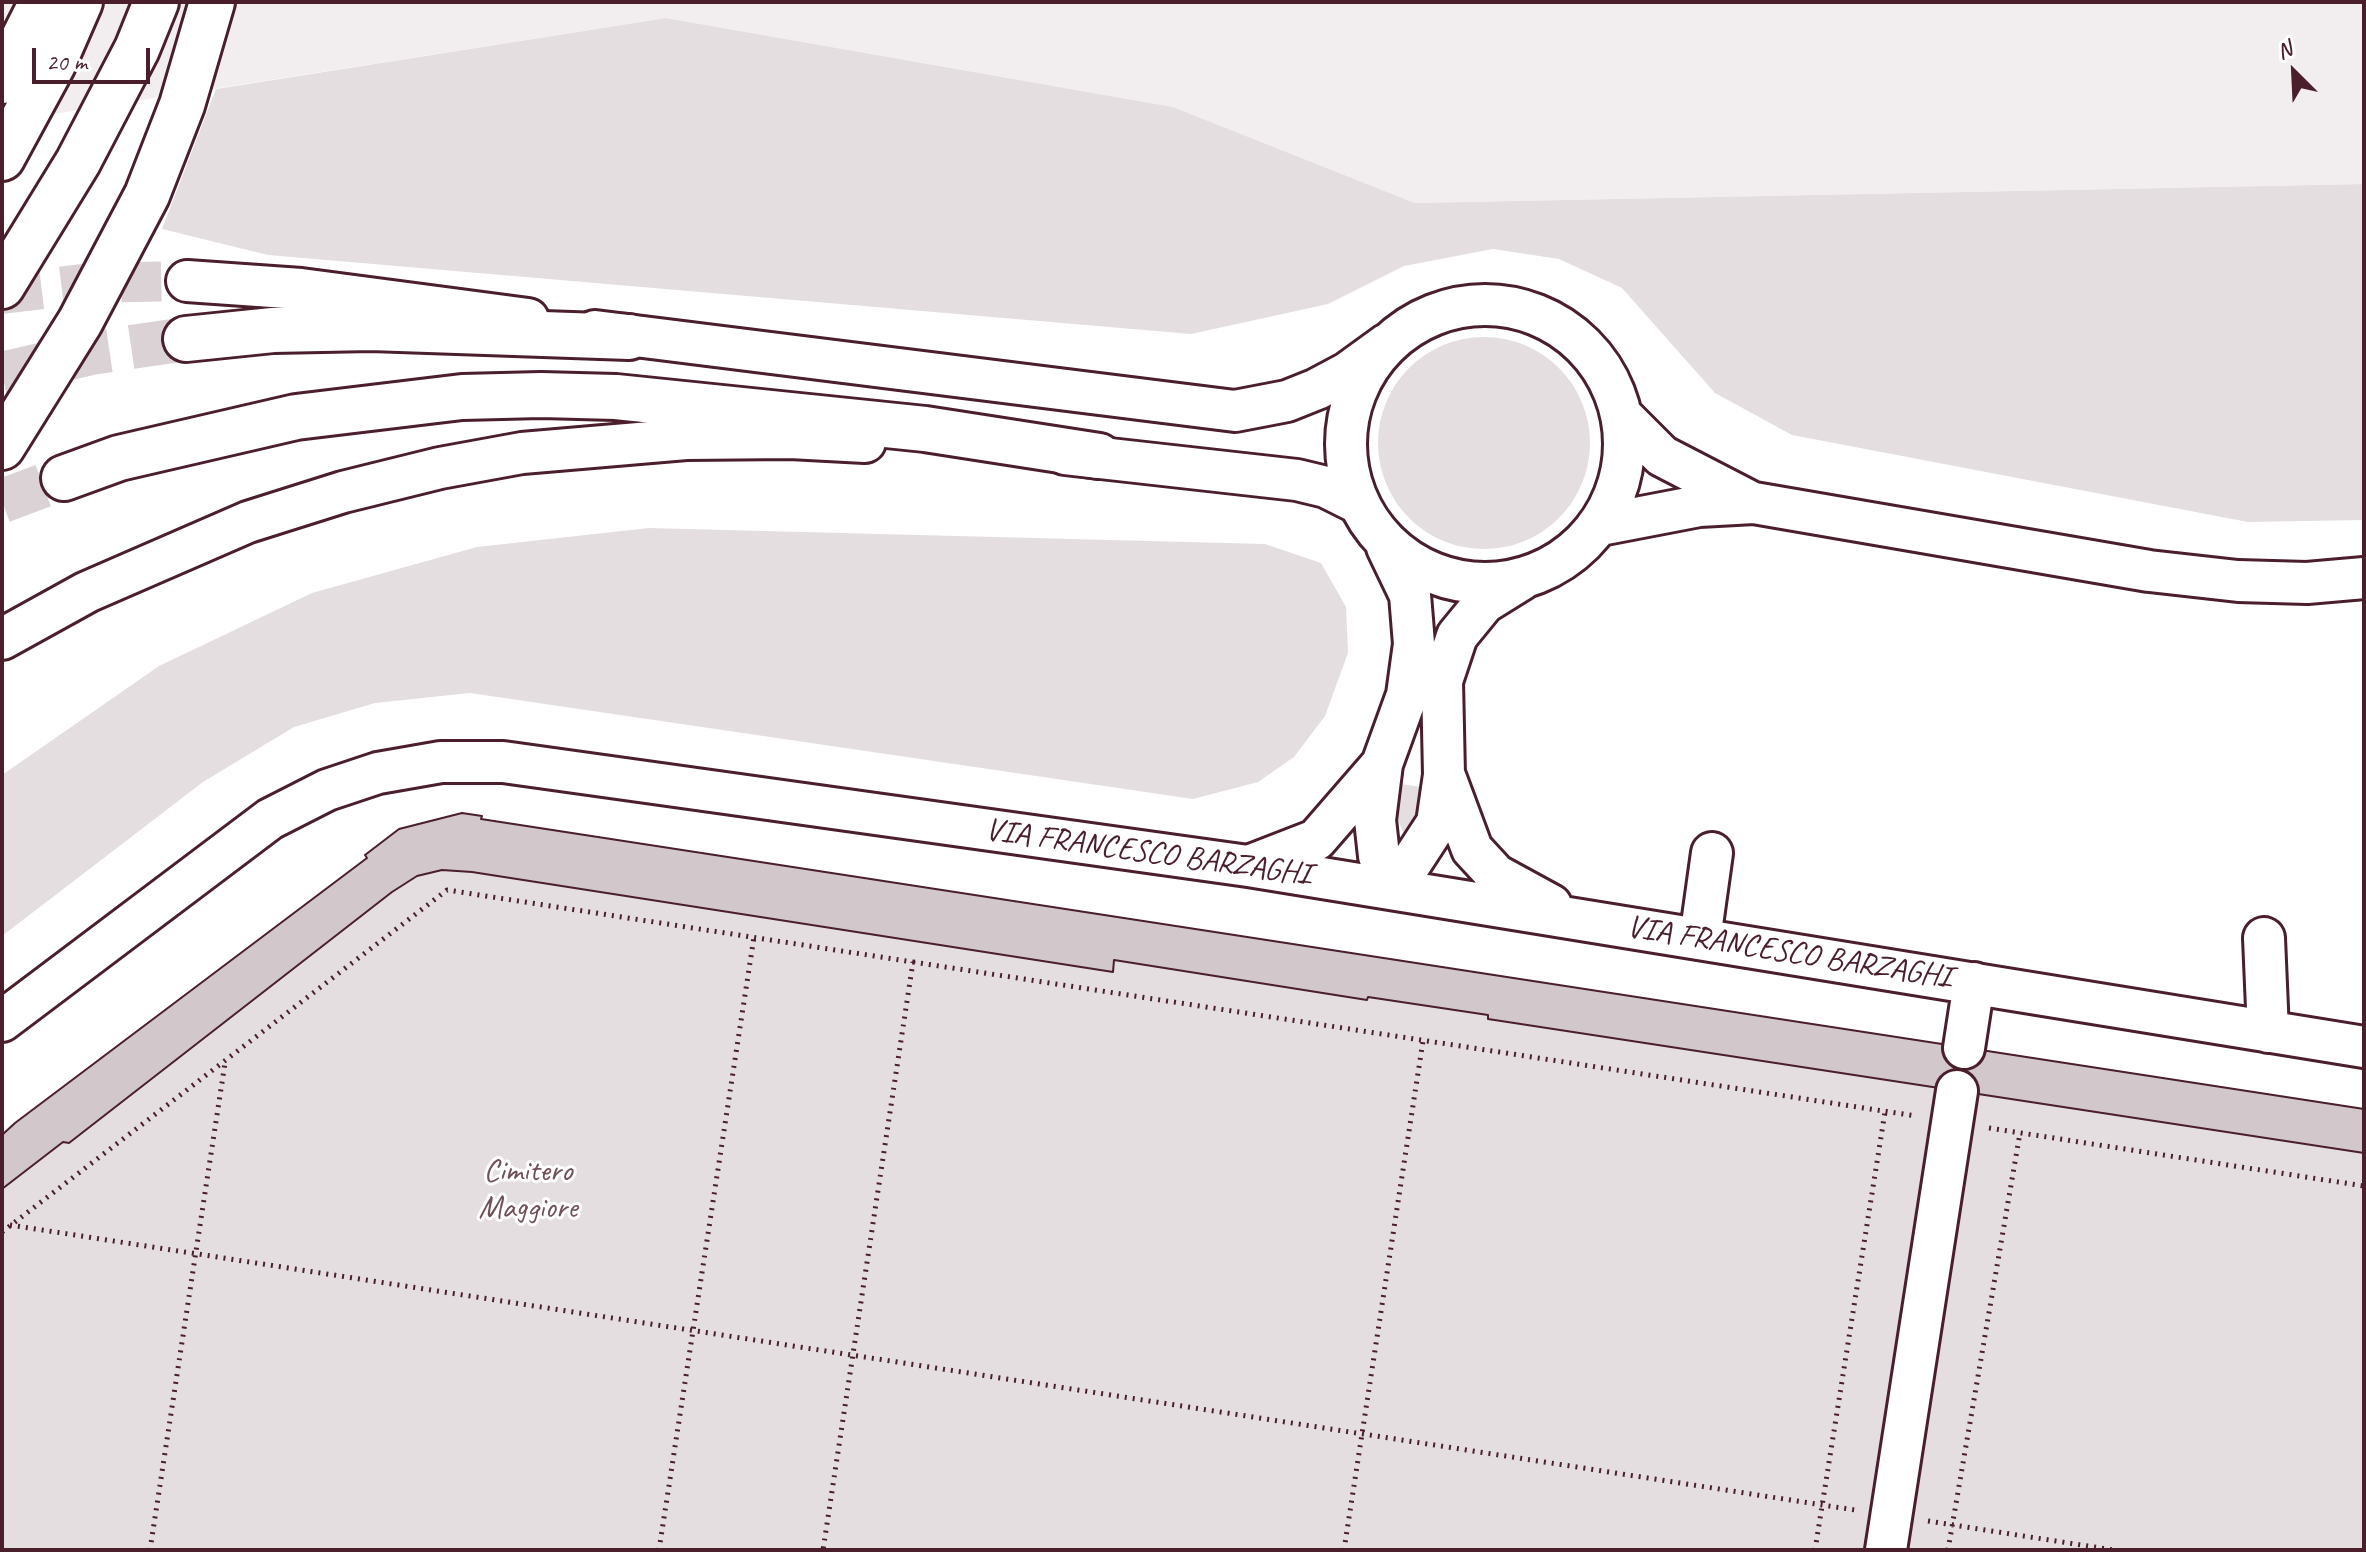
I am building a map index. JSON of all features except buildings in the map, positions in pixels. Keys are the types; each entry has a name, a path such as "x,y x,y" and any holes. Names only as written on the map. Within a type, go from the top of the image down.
{"highway":[{"path":"2,81 42,2"},
{"path":"2,158 53,64 80,2"},
{"path":"2,286 114,95 156,2"},
{"path":"2,447 80,322 147,195 182,105 212,2"},
{"path":"186,339 273,330 371,328 629,337"},
{"path":"64,478 119,458 296,417 462,397 541,395 616,397 925,429 1099,456"}],"street":[{"path":"187,281 260,285 476,310 629,337 1235,411 1287,401 1317,389 1347,373 1405,330 1446,310 1493,305 1538,314 1578,339 1607,374 1624,418 1623,474 1600,525 1566,559 1521,580 1484,603 1457,636 1442,681 1444,775 1437,823 1394,889"},
{"path":"1387,344 1366,373 1350,407 1345,456 1358,503 1386,544 1410,595 1414,644 1407,695 1382,764 1375,820 1379,856 1394,889"},
{"path":"1624,418 1662,456 1754,503"},
{"path":"2,639 87,592 248,522 343,492 522,453 686,439 790,438 1099,456 1297,480 1326,487 1358,503"},
{"path":"1600,525 1699,506 1754,503 2149,571 2238,581 2307,583 2364,578"},
{"path":"1386,544 1425,572 1472,584 1521,580"},
{"name":"VIA FRANCESCO BARZAGHI","path":"2,1021 270,819 353,781 441,762 503,762 1248,866 2364,1047"},
{"path":"1248,866 1316,840 1382,764"},
{"path":"1444,775 1472,849 1496,875 1575,919"},
{"path":"1700,939 1712,853"},
{"path":"2264,938 2268,1032"},
{"path":"1964,1048 1974,983"},
{"path":"1889,1533 1955,1106"}],"path":[{"path":"2,1232 447,890 1885,1112 1955,1106 2020,1133 2364,1186"},
{"path":"659,1550 754,937"},
{"path":"823,1550 913,962"},
{"path":"1344,1550 1423,1041"},
{"path":"150,1550 225,1062"},
{"path":"1815,1550 1885,1112"},
{"path":"1948,1550 2020,1133"},
{"path":"10,1225 1822,1505 1889,1533 1952,1525 2113,1550"}],"shaded area":[{"path":"2,2 2364,2 2364,184 1415,203 1173,107 666,18 2,122"}],"green space":[{"path":"666,18 1173,107 1415,203 2364,184 2364,520 2248,522 1792,435 1715,393 1622,288 1559,259 1493,249 1404,266 1328,304 1191,334 268,255 162,229 216,89"},
{"path":"1484,337 1525,345 1559,368 1582,402 1590,443 1582,484 1559,518 1525,541 1484,549 1443,541 1409,518 1386,484 1378,443 1386,402 1409,368 1443,345"},
{"path":"649,528 1265,544 1321,563 1346,607 1348,653 1325,716 1294,757 1258,782 1193,799 470,693 375,703 294,727 203,782 2,936 2,775 159,666 312,593 477,547"},
{"path":"1394,783 1429,788 1425,808 1404,834 1391,804"},
{"name":"Cimitero Maggiore","path":"462,813 482,816 482,819 2364,1109 2364,1550 2,1550 2,1135 366,858 365,855 399,829"}],"tunnel":[{"path":"2,294 90,283 187,281"},
{"path":"2,374 91,353 186,339"},
{"path":"2,501 64,478"}]}
